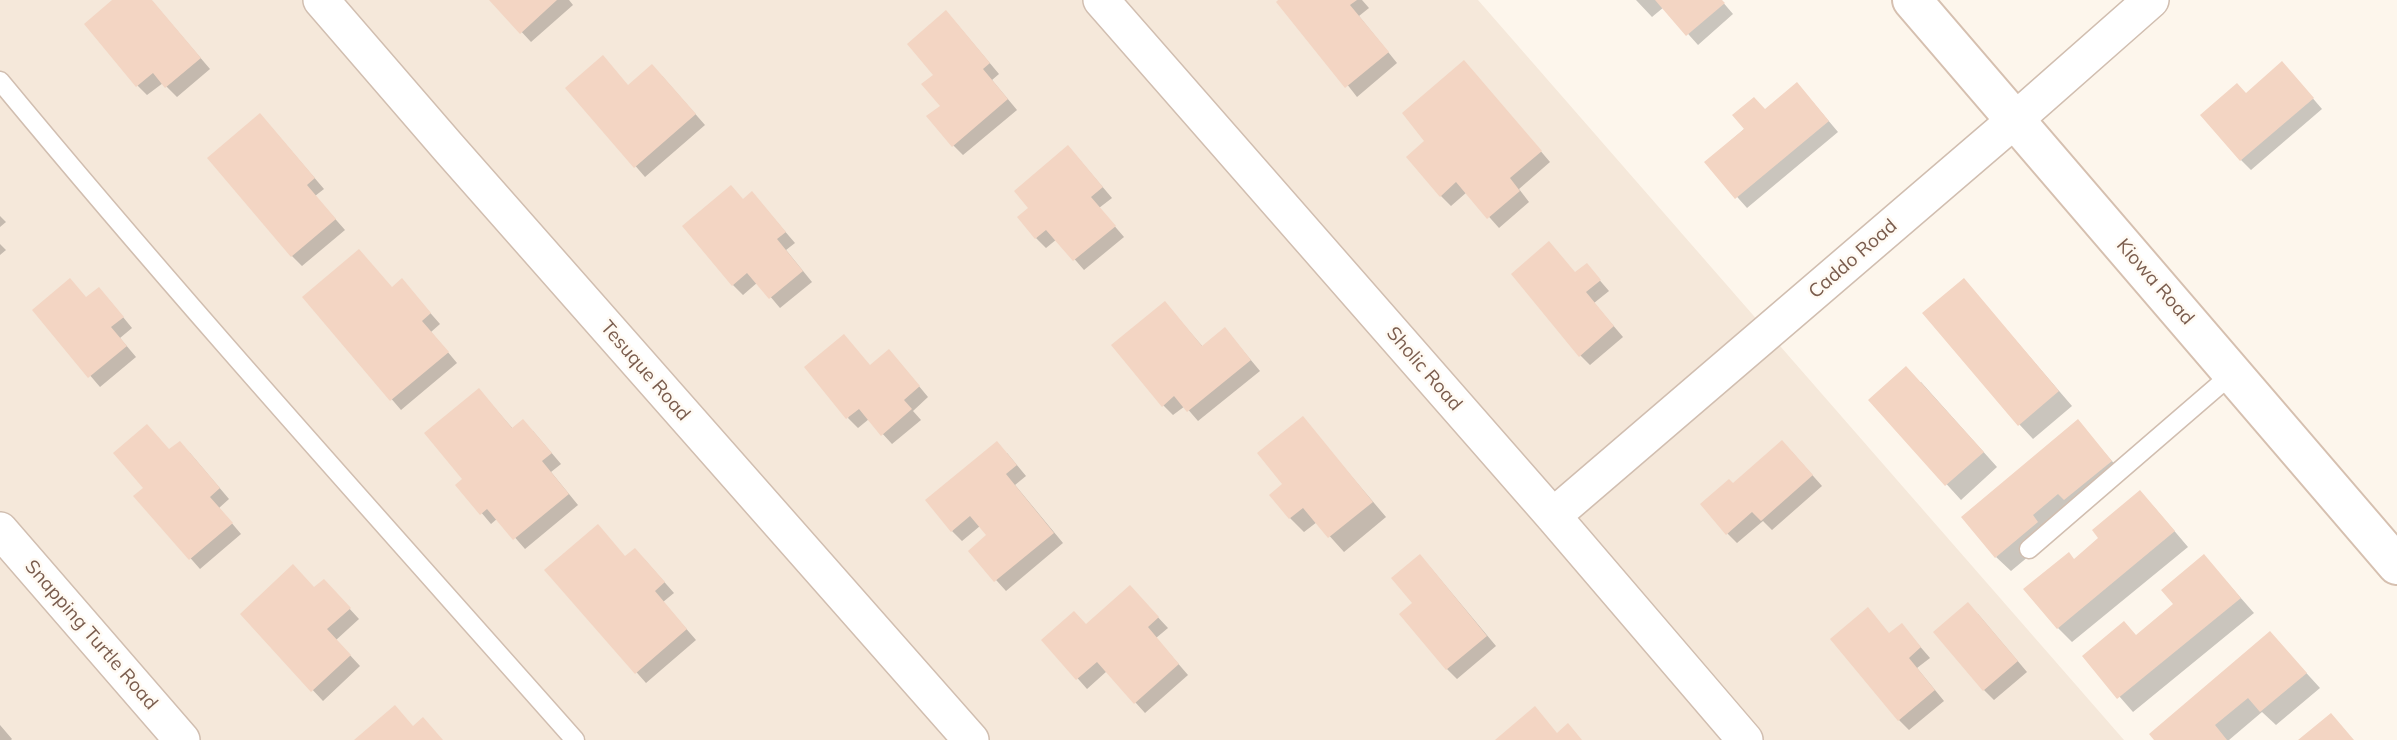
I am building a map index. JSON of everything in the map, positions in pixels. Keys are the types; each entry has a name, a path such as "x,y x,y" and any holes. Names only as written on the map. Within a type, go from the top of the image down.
{"street":[{"name":"Tesuque Road","path":"321,0 971,740"},
{"name":"Sholic Road","path":"1101,0 1553,516 1745,740"},
{"name":"Kiowa Road","path":"1912,0 2397,565"},
{"name":"Caddo Road","path":"1553,516 2016,120 2151,0"},
{"name":"Snapping Turtle Road","path":"0,530 182,740"}],"lane":[{"path":"0,81 102,204 259,384 575,740"},
{"path":"2029,549 2233,373"}],"shaded area":[{"path":"0,0 1478,0 2124,740 0,740"}],"building":[{"path":"112,0 152,0 201,58 165,88 153,73 136,87 84,24"},
{"path":"489,0 557,0 520,34"},
{"path":"1357,0 1350,5 1389,52 1345,88 1276,2"},
{"path":"1655,0 1722,0 1725,3 1686,36"},
{"path":"946,10 990,63 983,69 1008,99 952,147 926,116 940,106 921,84 933,75 907,44"},
{"path":"603,55 628,85 652,64 696,114 634,168 565,88"},
{"path":"1464,60 1542,151 1510,178 1520,191 1487,219 1456,182 1440,197 1406,157 1424,141 1402,113"},
{"path":"2282,61 2314,98 2240,161 2200,115 2237,83 2246,93"},
{"path":"1797,82 1829,121 1735,199 1704,162 1744,129 1732,115 1754,97 1765,109"},
{"path":"260,113 315,178 307,185 336,219 291,257 207,158"},
{"path":"1068,145 1103,187 1091,197 1116,226 1073,261 1046,230 1035,239 1017,217 1028,208 1014,191"},
{"path":"731,185 743,199 752,191 786,232 777,239 803,271 769,299 747,273 732,286 682,226"},
{"path":"1549,241 1575,272 1587,263 1601,280 1586,292 1614,326 1579,357 1511,274"},
{"path":"359,249 392,287 402,278 431,313 422,321 449,352 390,401 302,297"},
{"path":"70,278 86,297 99,287 124,317 111,327 127,346 88,378 32,310"},
{"path":"1964,278 2059,391 2018,426 1922,313"},
{"path":"1165,301 1202,346 1225,327 1251,360 1187,412 1174,396 1162,407 1111,345"},
{"path":"844,334 870,365 889,349 920,386 904,400 912,409 881,436 859,409 846,419 804,367"},
{"path":"1906,366 1984,452 1945,486 1868,400"},
{"path":"479,388 512,428 523,419 552,453 542,461 569,494 513,540 487,509 480,515 455,485 462,479 424,433"},
{"path":"1303,416 1373,502 1328,538 1303,508 1289,519 1269,495 1282,484 1257,453"},
{"path":"2078,419 2112,461 2064,500 2058,494 2033,515 2038,522 1995,558 1961,517"},
{"path":"147,424 169,449 180,441 220,488 210,497 233,523 189,560 133,496 143,488 113,453"},
{"path":"1782,440 1813,475 1761,521 1752,512 1726,535 1700,504 1729,479 1733,483"},
{"path":"997,441 1017,465 1006,474 1054,533 994,582 968,551 986,535 970,516 951,532 925,500"},
{"path":"2140,490 2175,531 2057,629 2023,589 2069,552 2074,559 2098,538 2092,530"},
{"path":"598,524 625,556 635,548 665,582 655,591 687,629 635,674 544,570"},
{"path":"1420,554 1487,636 1446,670 1399,614 1412,603 1391,578"},
{"path":"2204,554 2241,598 2117,699 2082,656 2124,621 2136,635 2173,604 2161,590"},
{"path":"293,564 314,587 324,579 351,608 327,629 351,655 311,692 240,614"},
{"path":"1130,585 1159,617 1148,627 1179,664 1134,704 1097,662 1076,680 1041,640 1074,611 1086,624"},
{"path":"1968,602 2018,661 1983,691 1933,632"},
{"path":"1868,607 1889,633 1902,623 1921,647 1909,658 1935,690 1898,721 1830,639"},
{"path":"2270,631 2307,673 2260,712 2248,698 2215,725 2227,740 2154,740 2149,734"},
{"path":"395,705 413,726 423,717 443,740 354,740"},
{"path":"1535,706 1557,733 1568,723 1582,740 1495,740"},
{"path":"2331,713 2354,740 2298,740"}]}
